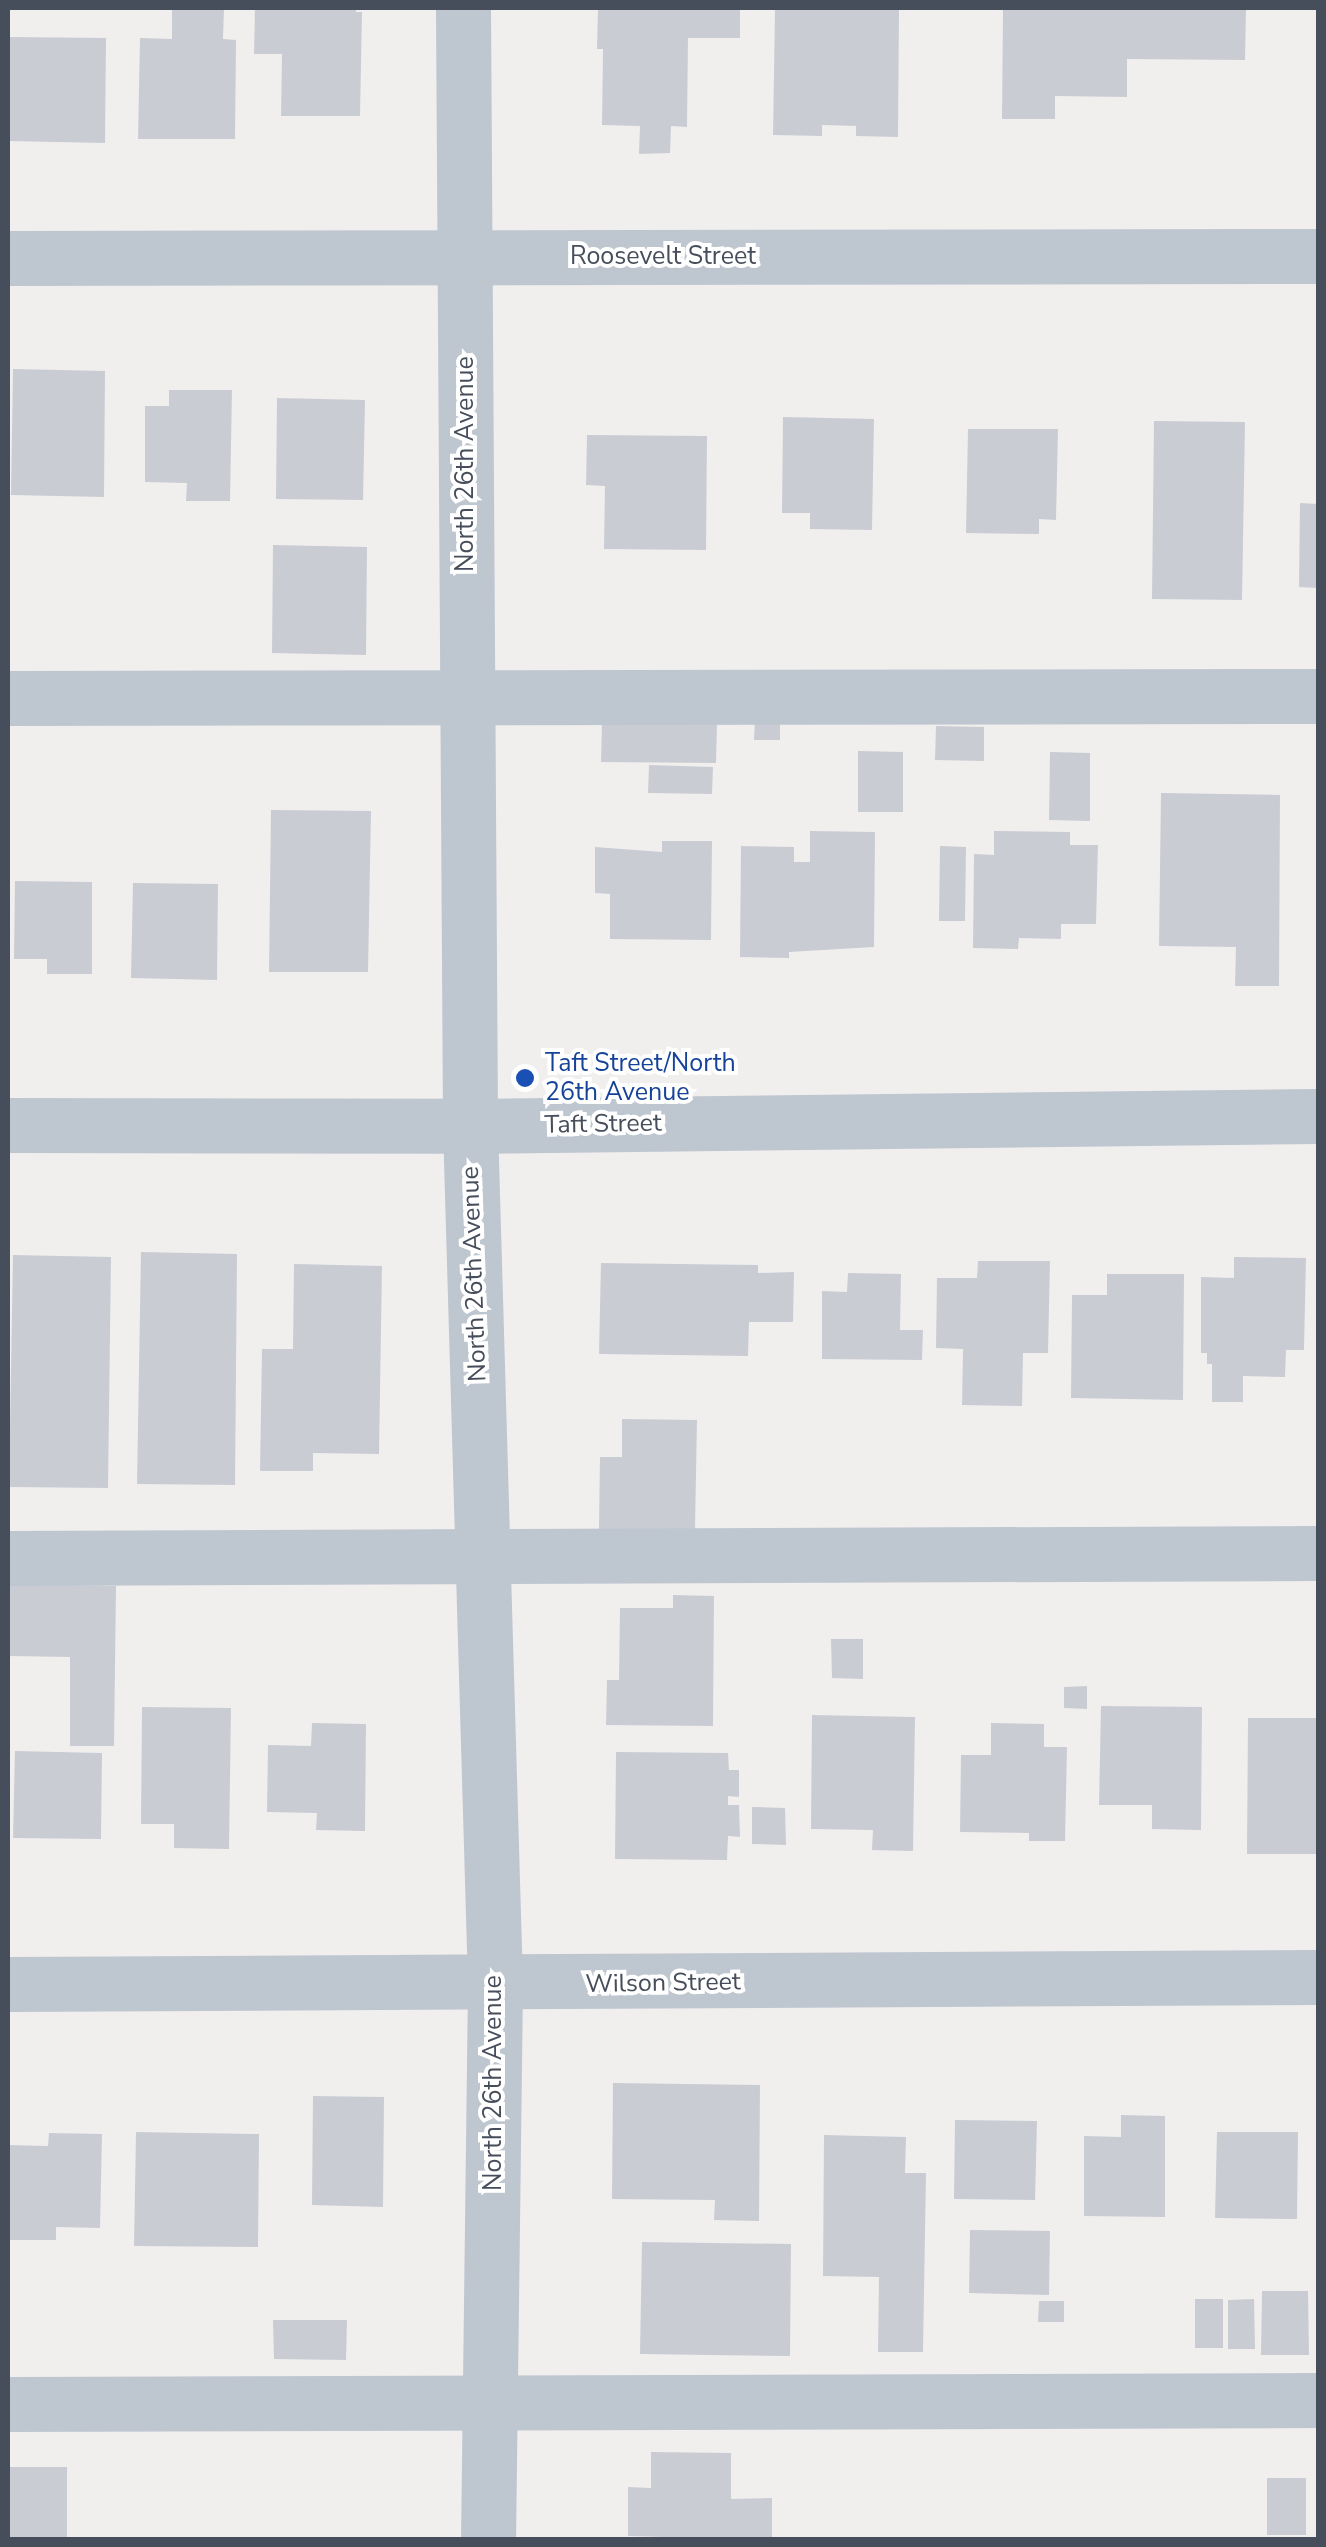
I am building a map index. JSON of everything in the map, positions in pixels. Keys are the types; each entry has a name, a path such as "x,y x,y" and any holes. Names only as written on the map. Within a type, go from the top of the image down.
{"street":[{"name":"North 26th Avenue","path":"463,8 470,1126 494,1985 488,2540"},
{"name":"Roosevelt Street","path":"8,258 1318,256"},
{"path":"8,698 1318,696"},
{"name":"Taft Street","path":"8,1126 470,1126 1318,1116"},
{"path":"8,1558 1318,1553"},
{"name":"Wilson Street","path":"8,1984 494,1985 1318,1978"},
{"path":"8,2404 1318,2400"}],"building":[{"path":"172,8 224,8 223,39 236,40 235,139 138,139 140,38 172,39"},
{"path":"255,8 356,8 356,12 362,12 360,116 281,116 282,54 254,54"},
{"path":"598,8 740,8 740,38 688,38 687,127 671,126 670,153 639,154 640,126 602,125 603,49 597,49"},
{"path":"775,8 899,8 898,137 856,136 856,126 822,125 822,136 773,135"},
{"path":"1003,8 1246,8 1245,60 1127,59 1127,97 1055,96 1055,119 1002,119"},
{"path":"8,37 106,38 105,143 8,141"},
{"path":"13,369 105,371 104,497 11,495"},
{"path":"169,390 232,390 230,501 186,501 187,483 145,482 145,406 169,406"},
{"path":"277,398 365,400 363,500 276,499"},
{"path":"783,417 874,419 872,530 810,529 810,513 782,513"},
{"path":"1154,421 1245,422 1242,600 1152,599"},
{"path":"968,429 1058,429 1056,520 1039,519 1039,534 966,533"},
{"path":"587,435 707,436 706,550 604,549 605,486 586,485"},
{"path":"1300,503 1318,504 1318,588 1299,587"},
{"path":"273,545 367,547 366,655 272,653"},
{"path":"755,719 780,720 780,740 754,740"},
{"path":"602,722 717,723 716,763 601,762"},
{"path":"936,726 984,727 984,761 935,760"},
{"path":"858,751 903,752 903,812 858,812"},
{"path":"1050,752 1090,753 1090,821 1049,820"},
{"path":"649,765 713,767 712,794 648,793"},
{"path":"1161,793 1280,795 1279,986 1235,986 1236,947 1159,946"},
{"path":"271,810 371,811 368,972 269,972"},
{"path":"810,831 875,832 874,947 789,952 789,958 740,957 741,846 794,847 794,862 810,862"},
{"path":"994,831 1070,832 1070,845 1098,845 1096,924 1061,924 1061,939 1019,938 1018,949 973,948 974,854 994,855"},
{"path":"662,841 712,841 711,940 610,939 610,894 595,893 595,847 662,852"},
{"path":"940,846 966,847 965,921 939,921"},
{"path":"15,881 92,882 92,974 47,974 47,959 14,959"},
{"path":"133,883 218,884 217,980 131,978"},
{"path":"141,1252 237,1254 235,1485 137,1484"},
{"path":"13,1255 111,1257 108,1488 9,1487"},
{"path":"1234,1257 1306,1258 1304,1350 1286,1350 1285,1377 1243,1376 1243,1402 1212,1402 1212,1364 1207,1364 1207,1353 1201,1353 1201,1277 1234,1278"},
{"path":"978,1261 1050,1261 1048,1353 1023,1353 1022,1406 962,1405 963,1349 936,1348 937,1278 977,1278"},
{"path":"601,1263 758,1265 758,1273 794,1272 793,1322 749,1322 748,1356 599,1354"},
{"path":"294,1264 382,1266 379,1454 313,1453 313,1471 260,1471 262,1349 293,1349"},
{"path":"848,1273 901,1274 900,1330 923,1330 922,1360 822,1359 822,1291 847,1292"},
{"path":"1107,1274 1184,1274 1183,1400 1071,1398 1072,1295 1107,1295"},
{"path":"622,1419 697,1420 695,1530 599,1529 600,1457 622,1457"},
{"path":"8,1584 116,1586 114,1746 70,1746 70,1657 8,1656"},
{"path":"673,1595 714,1596 713,1726 606,1725 607,1680 619,1680 620,1608 673,1608"},
{"path":"831,1639 863,1639 863,1679 832,1678"},
{"path":"1087,1686 1087,1709 1064,1708 1064,1687"},
{"path":"1101,1706 1202,1707 1201,1830 1152,1829 1152,1805 1099,1805"},
{"path":"142,1707 231,1708 229,1849 174,1848 174,1824 141,1824"},
{"path":"812,1715 915,1717 913,1851 872,1850 873,1830 811,1829"},
{"path":"1248,1718 1318,1718 1318,1854 1247,1854"},
{"path":"312,1723 366,1724 365,1831 316,1830 317,1813 267,1812 268,1745 311,1746"},
{"path":"991,1723 1044,1724 1044,1747 1067,1747 1065,1841 1029,1841 1029,1833 960,1832 961,1755 991,1755"},
{"path":"15,1751 102,1753 101,1839 13,1838"},
{"path":"616,1752 728,1753 729,1770 739,1770 739,1797 728,1796 728,1805 739,1805 740,1837 728,1836 727,1860 615,1859"},
{"path":"752,1807 785,1808 786,1845 752,1844"},
{"path":"613,2083 760,2085 759,2221 714,2220 715,2200 612,2199"},
{"path":"313,2096 384,2097 383,2207 312,2205"},
{"path":"1121,2115 1165,2116 1165,2217 1084,2216 1084,2136 1121,2137"},
{"path":"955,2120 1037,2121 1035,2200 954,2199"},
{"path":"136,2132 259,2134 258,2247 134,2246"},
{"path":"1217,2132 1298,2132 1297,2219 1215,2218"},
{"path":"49,2133 102,2134 100,2228 56,2227 56,2240 8,2240 8,2145 48,2146"},
{"path":"824,2135 906,2137 905,2173 926,2173 923,2352 878,2352 879,2277 823,2276"},
{"path":"970,2230 1050,2231 1049,2295 969,2293"},
{"path":"642,2242 791,2244 790,2356 640,2354"},
{"path":"1262,2291 1308,2291 1309,2355 1261,2355"},
{"path":"1195,2299 1223,2299 1223,2348 1195,2348"},
{"path":"1254,2299 1255,2349 1228,2349 1228,2300"},
{"path":"1039,2301 1064,2301 1064,2322 1038,2322"},
{"path":"273,2320 347,2320 346,2360 274,2359"},
{"path":"651,2452 731,2453 731,2499 772,2498 772,2540 628,2536 628,2487 651,2488"},
{"path":"8,2467 67,2467 67,2540 8,2540"},
{"path":"1267,2478 1306,2478 1306,2535 1267,2535"}],"place":[{"name":"Taft Street/North 26th Avenue","path":"525,1078"}]}
